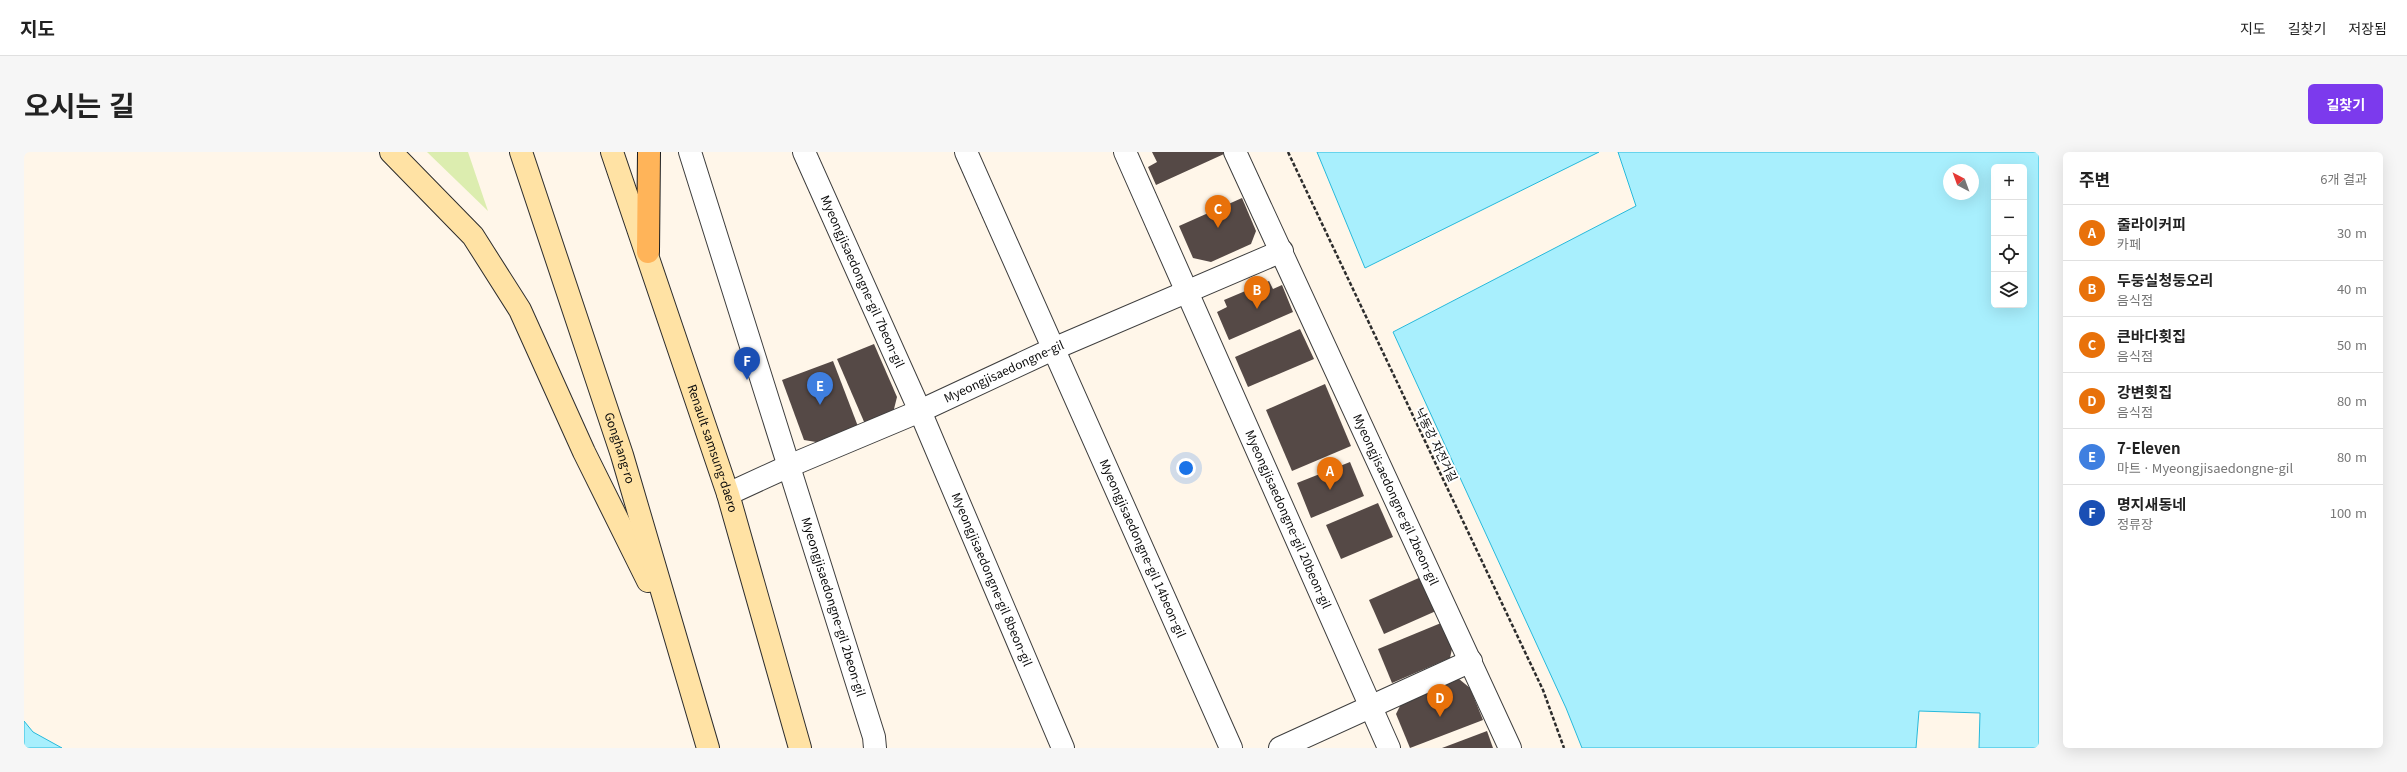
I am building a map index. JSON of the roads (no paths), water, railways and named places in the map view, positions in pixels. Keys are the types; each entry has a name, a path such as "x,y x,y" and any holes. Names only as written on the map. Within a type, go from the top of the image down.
{"main road":[{"path":"391,152 473,236 520,310 584,452 674,632"},
{"name":"Gonghang-ro","path":"522,152 622,455 708,748"},
{"name":"Renault samsung-daero","path":"612,152 648,252 728,494 800,748"},
{"path":"648,252 649,152"}],"street":[{"name":"Myeongjisaedongne-gil 2beon-gil","path":"690,152 789,466 875,748"},
{"name":"Myeongjisaedongne-gil 7beon-gil","path":"804,152 920,411"},
{"name":"Myeongjisaedongne-gil 14beon-gil","path":"966,152 1231,748"},
{"name":"Myeongjisaedongne-gil 20beon-gil","path":"1125,152 1389,748"},
{"name":"Myeongjisaedongne-gil 2beon-gil","path":"1234,152 1282,252 1510,748"},
{"name":"Myeongjisaedongne-gil","path":"728,494 789,466 920,411 1053,349 1282,252"},
{"name":"Myeongjisaedongne-gil 8beon-gil","path":"920,411 1063,748"},
{"path":"1280,748 1470,661"}],"water":[{"path":"1317,152 1599,152 1365,268"},
{"path":"1618,152 2039,152 2039,748 1979,748 1980,713 1919,711 1916,748 1582,748 1566,708 1393,332 1636,206"},
{"path":"24,721 33,732 62,748 24,748"}],"place":[{"name":"큰바다횟집","path":"1218,228"},
{"name":"두둥실청둥오리","path":"1257,309"},
{"name":"명지새동네","path":"747,380"},
{"name":"7-Eleven","path":"820,405"},
{"name":"줄라이커피","path":"1330,490"},
{"name":"강변횟집","path":"1440,717"}]}
